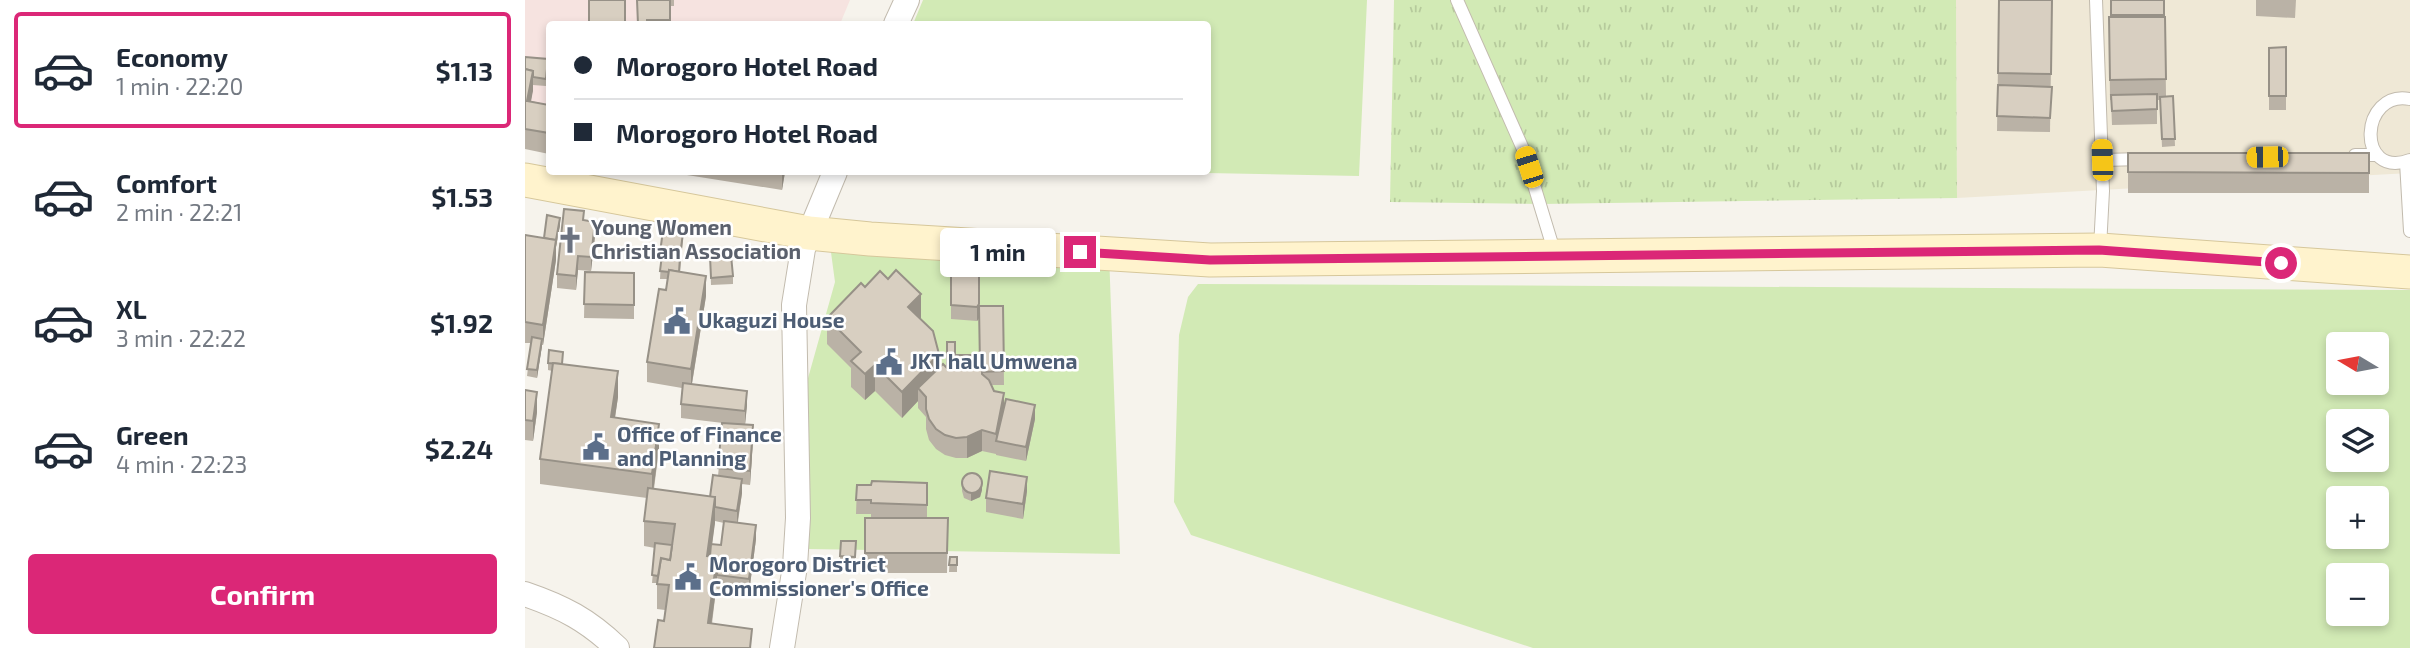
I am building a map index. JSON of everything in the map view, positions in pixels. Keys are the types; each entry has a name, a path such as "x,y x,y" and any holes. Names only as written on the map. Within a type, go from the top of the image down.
{"street":[{"path":"898,21 907,0"},
{"path":"782,648 797,544 794,305 798,269 809,233 834,175"},
{"path":"525,180 809,233 1210,260 2099,250 2410,272"},
{"path":"525,594 552,603 585,620 617,648"}],"lane":[{"path":"1457,0 1523,149 1556,257"},
{"path":"2096,0 2103,191 2099,250"},
{"path":"2376,155 2371,140 2375,115 2390,100 2410,99"},
{"path":"2335,156 2376,155 2386,162 2408,161 2410,231"},
{"path":"2102,160 2157,159"}],"shaded area":[{"path":"525,0 850,0 841,21 546,21 546,116 525,113"},
{"path":"1956,0 2410,0 2410,173 1957,198"}],"green space":[{"path":"923,0 1367,0 1359,176 1211,173 1211,21 914,21"},
{"path":"1394,0 1956,0 1957,198 1541,204 1390,202"},
{"path":"830,245 1109,253 1120,554 808,549 801,534 787,453 835,282"},
{"path":"1198,284 2410,290 2410,648 1533,648 1191,535 1174,502 1179,335 1188,297"}],"building":[{"path":"589,0 625,0 625,21 589,21"},
{"path":"637,0 670,0 670,20 638,21"},
{"path":"1999,0 2052,0 2051,74 1998,73"},
{"path":"2111,0 2164,0 2164,15 2111,15"},
{"path":"2109,17 2165,17 2166,79 2110,80"},
{"path":"2286,47 2286,96 2269,96 2269,48"},
{"path":"525,57 546,59 546,79 533,77 533,71 525,69"},
{"path":"525,69 533,71 527,101 546,104 546,132 525,129"},
{"path":"1998,85 2052,87 2050,118 1997,116"},
{"path":"2157,94 2157,109 2112,111 2111,95"},
{"path":"2173,96 2175,139 2162,139 2160,97"},
{"path":"2128,153 2369,153 2369,173 2128,172"},
{"path":"564,209 584,211 583,220 595,222 591,257 578,256 576,276 557,274"},
{"path":"547,215 560,218 556,240 544,238"},
{"path":"663,230 683,233 680,256 660,253"},
{"path":"525,235 556,240 543,325 525,322"},
{"path":"662,255 680,257 679,272 660,271"},
{"path":"731,255 733,276 711,278 710,256"},
{"path":"979,258 979,304 977,307 951,305 951,259"},
{"path":"669,270 706,276 691,369 647,362 659,289 666,290"},
{"path":"896,270 921,294 908,307 933,331 939,354 902,392 875,365 865,374 851,361 861,352 827,318 861,283 865,287 880,271 888,279"},
{"path":"585,272 634,273 634,305 584,304"},
{"path":"979,306 1003,306 1004,371 982,372"},
{"path":"532,337 542,339 537,370 527,369"},
{"path":"947,342 955,342 955,355 977,355 977,366 982,366 982,374 989,380 994,391 1004,393 996,434 982,430 967,437 956,438 936,429 929,419 926,397 918,388 943,364 947,368"},
{"path":"549,350 563,352 562,364 548,363"},
{"path":"553,363 618,371 611,417 659,424 652,474 540,459"},
{"path":"683,383 747,391 745,411 681,404"},
{"path":"525,390 537,392 533,421 525,420"},
{"path":"1006,399 1035,405 1026,447 996,441"},
{"path":"722,423 753,425 750,471 718,468"},
{"path":"990,471 1027,477 1023,504 986,498"},
{"path":"972,473 979,476 982,483 979,490 972,493 965,490 962,483 965,476"},
{"path":"713,475 742,479 737,511 715,507 715,497 710,497"},
{"path":"872,481 927,483 927,505 856,500 857,485 871,485"},
{"path":"648,488 715,497 707,556 717,557 708,623 752,629 750,648 654,648 658,620 664,621 669,585 657,584 661,558 670,560 675,524 644,521"},
{"path":"865,518 948,518 947,553 865,553"},
{"path":"724,521 756,525 749,579 717,575 717,557 710,556 711,544 721,545"},
{"path":"841,541 856,541 855,557 840,556"},
{"path":"655,543 672,545 670,560 661,558 658,576 652,575"},
{"path":"950,557 957,557 957,565 949,565"}],"place":[{"name":"Young Women Christian Association","path":"570,240"},
{"name":"Ukaguzi House","path":"677,321"},
{"name":"JKT hall Umwena","path":"889,362"},
{"name":"Office of Finance and Planning","path":"596,447"},
{"name":"Morogoro District Commissioner's Office","path":"688,577"}],"route":[{"path":"1080,252 1210,260 2099,250 2281,263"}]}
